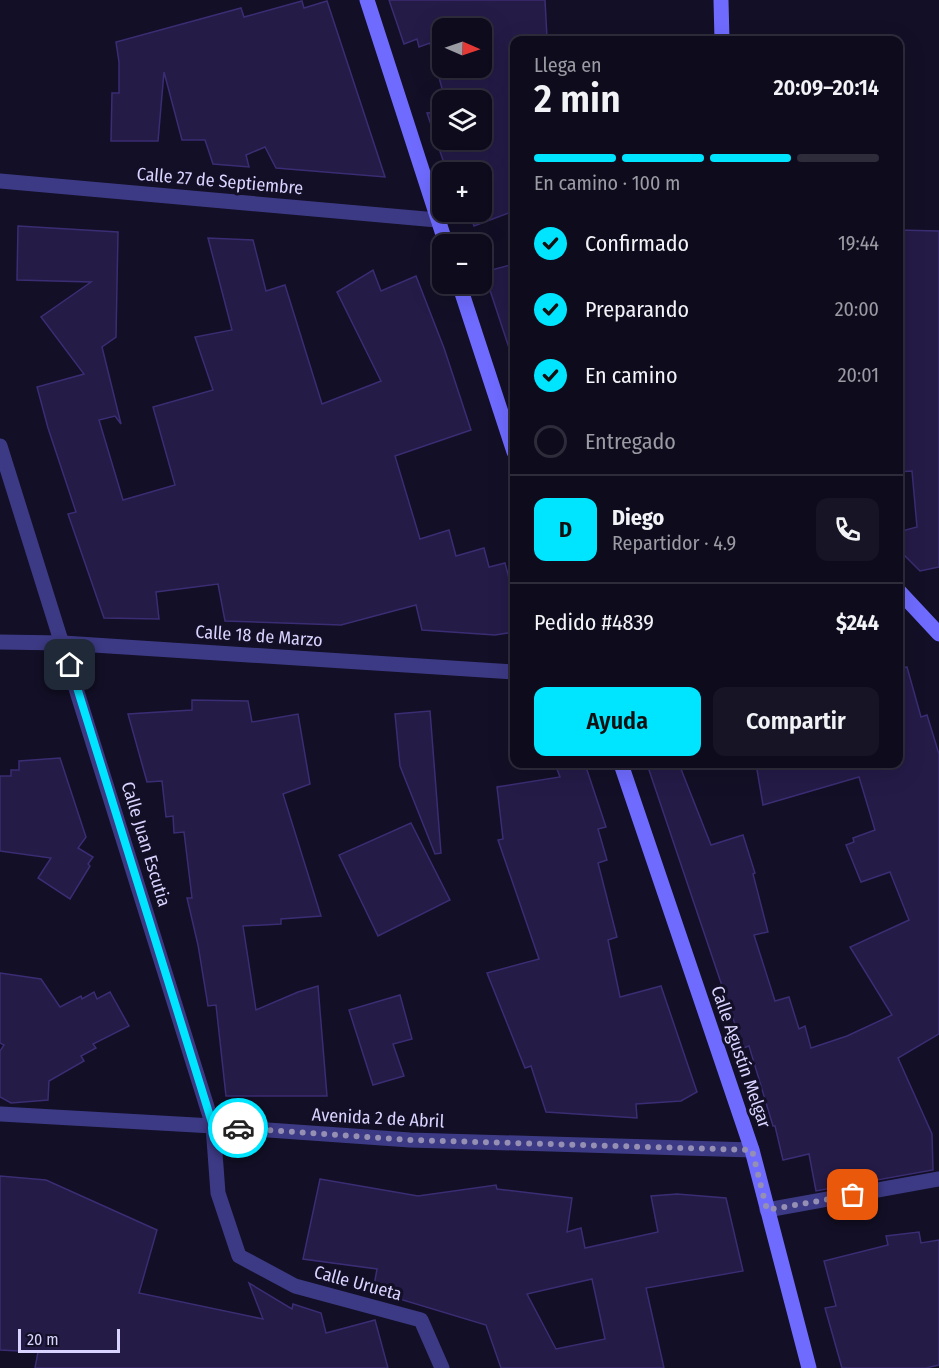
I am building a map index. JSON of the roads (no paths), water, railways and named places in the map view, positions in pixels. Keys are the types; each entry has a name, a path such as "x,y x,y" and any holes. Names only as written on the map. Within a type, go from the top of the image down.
{"street":[{"path":"367,0 432,204"},
{"path":"721,0 722,36"},
{"name":"Calle 27 de Septiembre","path":"0,181 432,220"},
{"path":"462,294 510,440"},
{"name":"Calle Juan Escutia","path":"0,446 213,1126 218,1193 239,1256"},
{"path":"903,595 939,634"},
{"name":"Calle 18 de Marzo","path":"0,642 63,643 510,672"},
{"name":"Calle Agustín Melgar","path":"622,768 752,1150 808,1368"},
{"name":"Avenida 2 de Abril","path":"1,1114 410,1140 752,1150"},
{"path":"767,1210 939,1179"},
{"name":"Calle Urueta","path":"239,1256 295,1286 421,1320 442,1368"}]}
